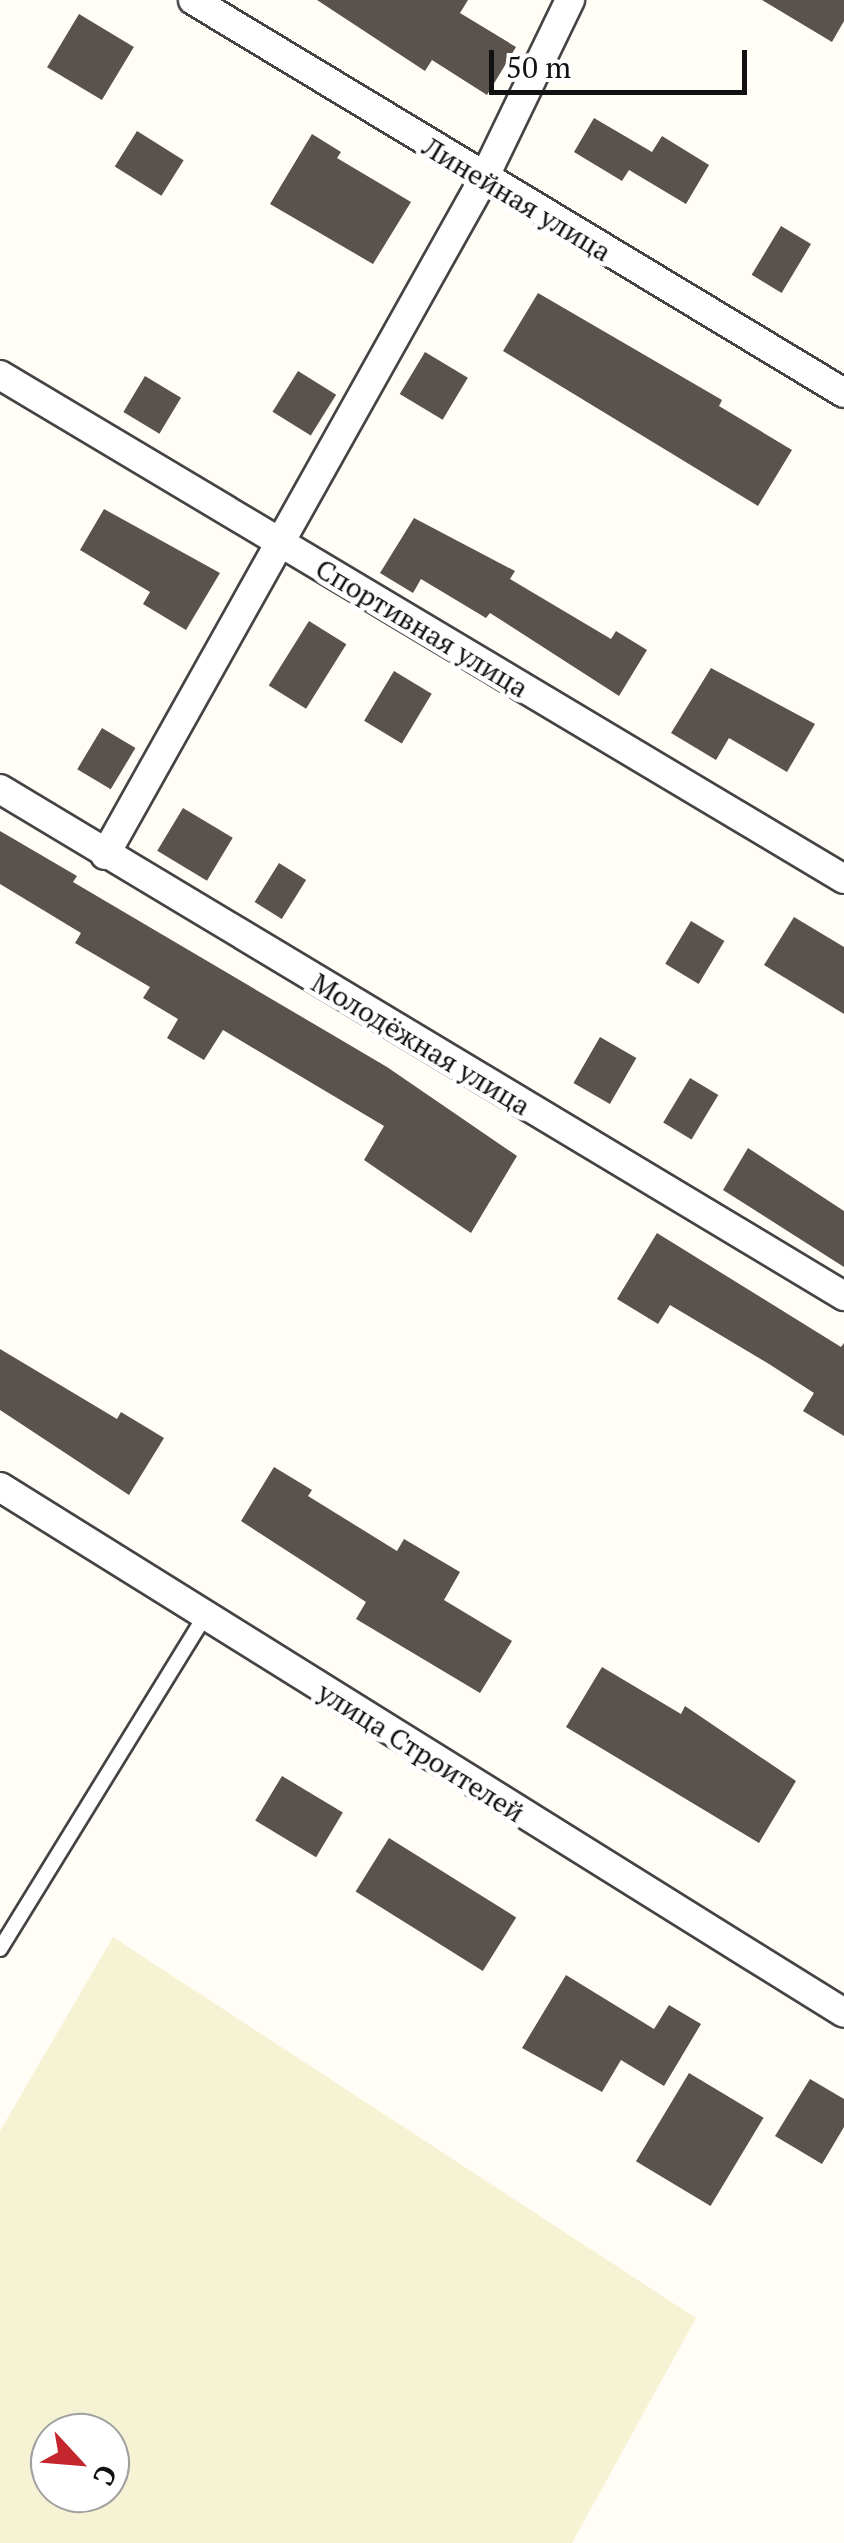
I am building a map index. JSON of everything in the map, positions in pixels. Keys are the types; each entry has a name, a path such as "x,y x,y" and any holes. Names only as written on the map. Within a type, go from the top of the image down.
{"street":[{"name":"Линейная улица","path":"194,0 483,180 844,393"},
{"path":"105,854 284,546 483,180 570,0"},
{"name":"Спортивная улица","path":"0,375 844,879"},
{"name":"Молодёжная улица","path":"0,789 844,1296"},
{"name":"улица Строителей","path":"0,1487 844,2013"}],"lane":[{"path":"0,1949 205,1616"}],"shaded area":[{"path":"113,1937 696,2318 572,2543 0,2543 0,2131"}],"building":[{"path":"317,0 468,0 460,13 516,47 487,95 432,60 425,71"},
{"path":"762,0 844,0 844,21 832,42"},
{"path":"79,14 134,47 102,100 47,67"},
{"path":"594,118 652,152 662,136 709,165 686,204 629,170 622,181 574,152"},
{"path":"137,131 184,160 161,196 115,167"},
{"path":"312,134 341,152 337,158 411,202 373,264 270,204"},
{"path":"781,226 811,244 782,293 752,275"},
{"path":"538,293 722,400 719,406 792,450 758,506 503,351"},
{"path":"425,352 468,378 443,420 400,394"},
{"path":"298,371 336,395 311,436 273,412"},
{"path":"145,376 181,398 159,434 123,412"},
{"path":"104,509 220,573 186,630 143,604 150,592 80,550"},
{"path":"414,518 515,571 510,579 611,639 616,631 647,650 619,696 490,613 486,618 421,579 413,593 380,573"},
{"path":"309,621 346,644 306,709 269,685"},
{"path":"711,668 815,724 787,772 729,738 716,760 671,733"},
{"path":"394,671 432,694 402,743 364,721"},
{"path":"102,728 135,748 111,789 77,769"},
{"path":"183,808 233,838 207,881 157,851"},
{"path":"0,831 77,876 73,882 387,1067 517,1156 471,1233 364,1160 384,1126 223,1030 204,1060 167,1038 178,1019 143,998 150,987 75,943 81,933 0,884"},
{"path":"279,863 306,880 282,919 255,902"},
{"path":"794,917 844,947 844,1014 764,965"},
{"path":"691,921 724,941 699,984 665,964"},
{"path":"600,1037 636,1058 610,1104 574,1083"},
{"path":"690,1078 718,1095 692,1140 663,1123"},
{"path":"748,1148 844,1211 844,1267 723,1190"},
{"path":"657,1233 841,1347 844,1343 844,1436 803,1411 814,1393 769,1364 670,1305 658,1324 617,1299"},
{"path":"0,1349 117,1419 121,1412 164,1438 129,1495 0,1410"},
{"path":"274,1467 312,1490 308,1496 397,1551 404,1539 460,1572 444,1600 512,1641 480,1693 356,1619 366,1602 241,1521"},
{"path":"602,1667 681,1714 685,1706 796,1781 759,1843 566,1727"},
{"path":"282,1776 343,1813 316,1857 255,1821"},
{"path":"389,1838 516,1917 483,1971 356,1891"},
{"path":"566,1975 654,2029 669,2005 701,2024 664,2086 621,2060 602,2092 522,2048"},
{"path":"689,2073 764,2118 711,2206 636,2161"},
{"path":"810,2079 844,2099 844,2127 822,2164 775,2136"}]}
